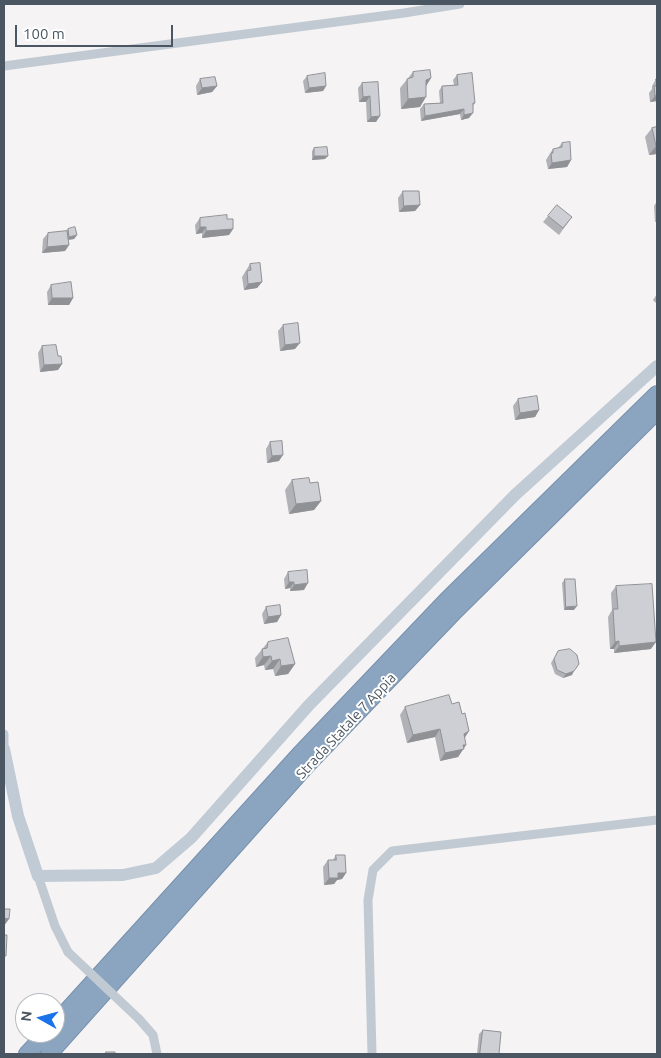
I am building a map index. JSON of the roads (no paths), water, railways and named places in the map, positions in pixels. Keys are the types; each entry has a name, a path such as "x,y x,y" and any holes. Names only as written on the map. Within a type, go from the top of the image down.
{"highway":[{"name":"Strada Statale 7 Appia","path":"65,1013 299,755 447,600 657,394"},
{"name":"Strada Statale 7 Appia","path":"49,1054 308,764 456,610 657,411"},
{"path":"27,1054 37,1043"}],"street":[{"path":"4,66 460,4"},
{"path":"38,876 123,875 156,868 191,838 309,705 515,495 657,366"},
{"path":"4,734 4,749 18,816 55,926 68,952 139,1019 153,1035 157,1054"},
{"path":"372,1054 368,900 373,870 392,851 657,820"}]}
